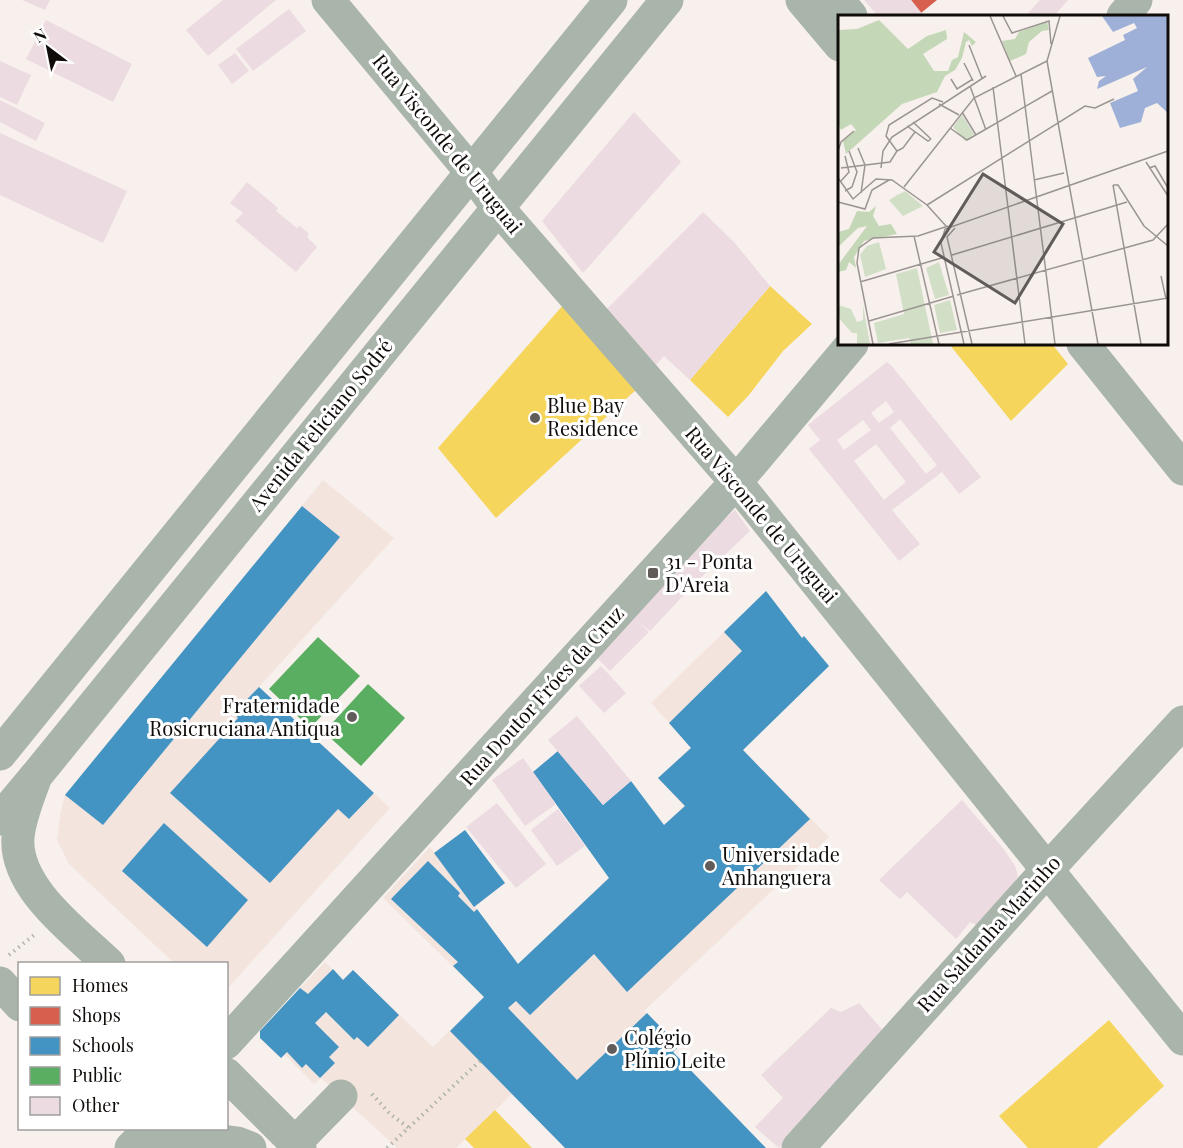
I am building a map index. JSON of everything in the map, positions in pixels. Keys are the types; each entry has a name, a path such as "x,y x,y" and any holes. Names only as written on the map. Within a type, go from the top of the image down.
{"main road":[{"path":"0,754 611,0"},
{"name":"Avenida Feliciano Sodré","path":"108,962 39,895 23,869 18,838 24,809 36,776 667,0"},
{"name":"Rua Saldanha Marinho","path":"798,1148 1048,869 1183,723"},
{"path":"3,970 18,1001"},
{"path":"228,1076 298,1146"}],"street":[{"name":"Rua Visconde de Uruguai","path":"328,0 472,173 498,208 736,482 1183,1039"},
{"path":"802,0 838,43"},
{"path":"838,0 850,15"},
{"path":"1124,15 1136,0"},
{"name":"Rua Doutor Fróes da Cruz","path":"228,1040 736,482 851,345"},
{"path":"1084,345 1183,469"},
{"path":"0,819 36,776"},
{"path":"298,1146 355,1091"},
{"path":"147,1139 237,1143 250,1148"}],"path":[{"path":"3,970 36,933"},
{"path":"387,1148 480,1061"},
{"path":"355,1091 373,1096 390,1114 409,1128"}],"shaded area":[{"path":"323,480 394,538 259,687 390,808 228,988 228,962 173,962 69,864 57,840 65,795"},
{"name":"Universidade Anhanguera","path":"766,591 802,638 804,636 829,666 743,750 829,837 644,1011 679,1046 673,1052 742,1123 513,1093 456,1148 397,1148 321,1078 314,1084 285,1055 281,1058 260,1038 260,1031 325,962 343,979 353,970 433,1047 484,997 383,898 430,847 518,964 684,806 658,778 691,747 651,703"}],"building: Homes":[{"path":"770,286 812,324 783,351 749,395 728,417 690,380"},
{"name":"Blue Bay Residence","path":"564,304 638,388 496,518 438,448"},
{"path":"950,345 1053,345 1068,364 1011,421"},
{"path":"1109,1020 1164,1086 1097,1148 1028,1148 999,1116"},
{"path":"495,1110 532,1148 474,1148 465,1139"}],"building: Shops":[{"path":"911,0 937,0 921,13"}],"building: Schools":[{"path":"302,506 340,537 103,825 65,795"},
{"name":"Universidade Anhanguera","path":"766,591 802,638 804,636 829,666 743,750 810,819 627,992 594,954 530,1015 516,1001 508,1008 577,1080 647,1013 679,1046 673,1052 766,1148 565,1148 450,1031 484,997 453,966 458,962 391,899 428,861 460,893 458,896 474,912 477,909 518,964 609,878 533,772 558,751 603,805 631,781 664,825 685,806 658,778 691,748 669,723 742,651 724,632"},
{"path":"259,687 374,793 349,819 338,809 270,883 170,793 238,718 234,713"},
{"path":"164,823 248,900 207,947 122,871"},
{"path":"465,830 505,883 474,907 434,853"},
{"path":"333,969 343,980 353,970 399,1015 368,1047 357,1037 354,1040 326,1012 315,1023 339,1047 329,1057 335,1063 320,1078 306,1064 302,1068 287,1052 281,1058 260,1038 260,1031 300,988 308,994"}],"building: Public":[{"path":"318,637 360,676 310,728 269,689"},
{"path":"368,684 405,718 361,766 324,732"}],"building: Other":[{"path":"22,0 50,0 45,10"},
{"path":"223,0 276,0 208,56 186,30"},
{"path":"864,0 911,0 923,15 877,15"},
{"path":"1040,0 1068,0 1055,15 1027,15"},
{"path":"289,9 306,31 253,71 236,49"},
{"path":"46,20 132,64 113,102 26,59"},
{"path":"235,53 249,71 232,84 218,65"},
{"path":"0,61 31,75 17,105 0,97"},
{"path":"0,100 45,123 36,141 0,122"},
{"path":"634,112 681,162 583,273 542,221"},
{"path":"0,133 127,191 103,243 0,195"},
{"path":"247,182 278,208 276,211 297,228 300,226 309,234 307,237 317,247 296,272 235,221 243,213 230,203"},
{"path":"703,212 734,242 770,286 690,380 664,356 656,365 606,310"},
{"path":"887,362 981,477 959,494 942,472 892,510 920,544 899,561 809,449 820,440 808,425","holes":["886,401 894,412 879,423 871,413","900,419 937,465 926,474 890,428","863,420 871,430 844,450 837,440","876,444 906,482 884,500 854,461"]},
{"path":"735,510 750,531 694,584 650,631 638,621 649,632 610,671 596,657 700,542"},
{"path":"601,666 626,693 604,713 579,686"},
{"path":"577,716 631,781 603,805 548,740"},
{"path":"523,758 556,804 525,826 492,780"},
{"path":"962,800 1002,847 1015,866 1018,876 1013,886 976,925 970,922 956,939 907,892 900,899 879,880"},
{"path":"497,803 546,864 516,888 466,827"},
{"path":"558,809 585,846 557,866 531,830"},
{"path":"859,1003 886,1034 810,1119 779,1148 755,1127 783,1098 761,1075 831,1008 841,1012"}],"place":[{"name":"Blue Bay Residence","path":"535,418"},
{"name":"31 - Ponta D'Areia","path":"653,573"},
{"name":"Fraternidade Rosicruciana Antiqua","path":"352,717"},
{"name":"Universidade Anhanguera","path":"710,866"},
{"name":"Colégio Plínio Leite","path":"612,1049"}]}
